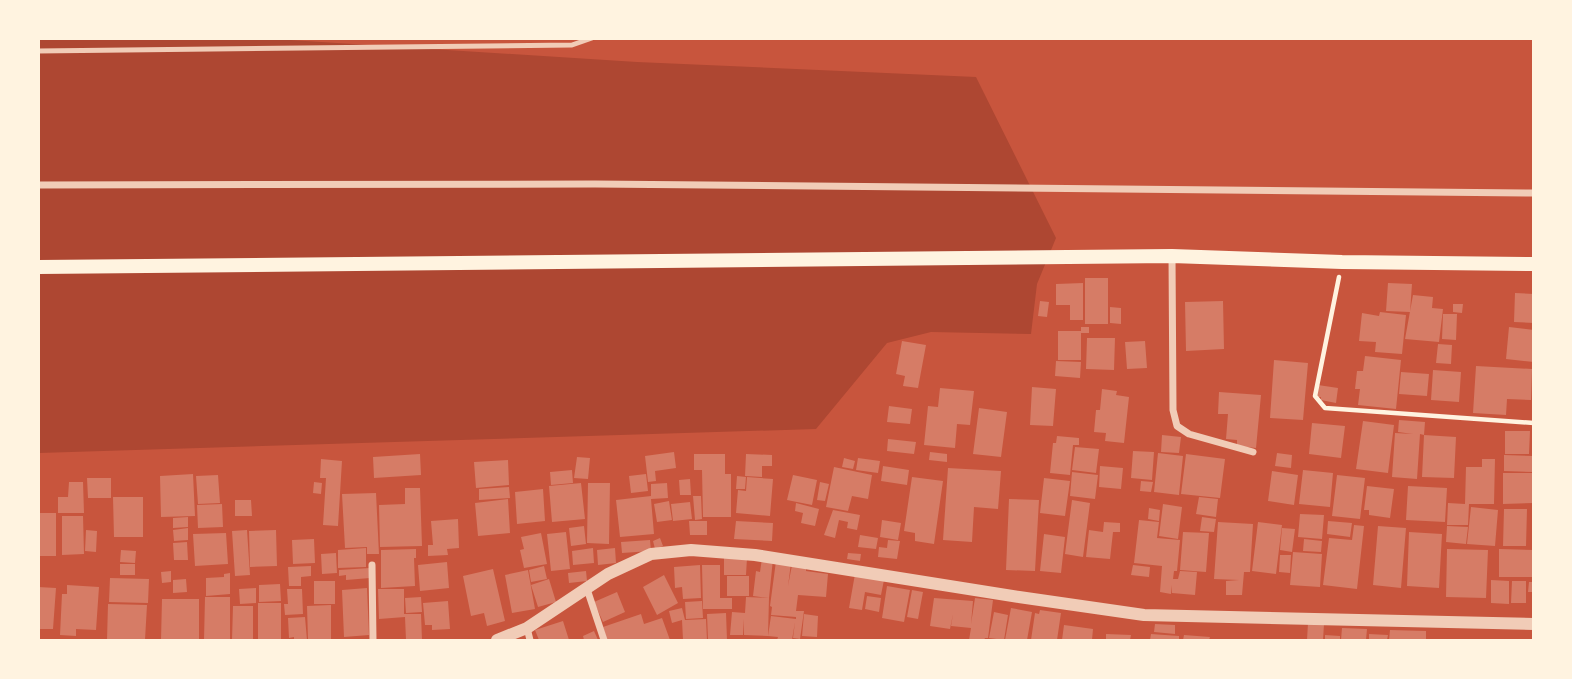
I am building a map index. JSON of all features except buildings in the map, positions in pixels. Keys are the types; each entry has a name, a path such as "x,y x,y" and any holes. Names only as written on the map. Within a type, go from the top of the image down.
{"main road":[{"path":"38,267 1172,256 1342,262 1534,264"}],"street":[{"path":"38,185 595,184 1534,193"},
{"path":"1172,256 1173,410 1177,426 1189,434 1252,452"},
{"path":"497,640 528,634 608,574 651,554 691,550 755,555 1144,615 1534,624"},
{"path":"372,565 373,640"},
{"path":"587,589 604,640"}],"lane":[{"path":"38,51 572,45 592,38"}],"path":[{"path":"1342,262 1315,396 1325,408 1534,423"}],"shaded area":[{"path":"38,39 274,39 637,62 976,77 1056,238 1037,284 1031,334 931,332 887,343 816,429 39,453"}]}
